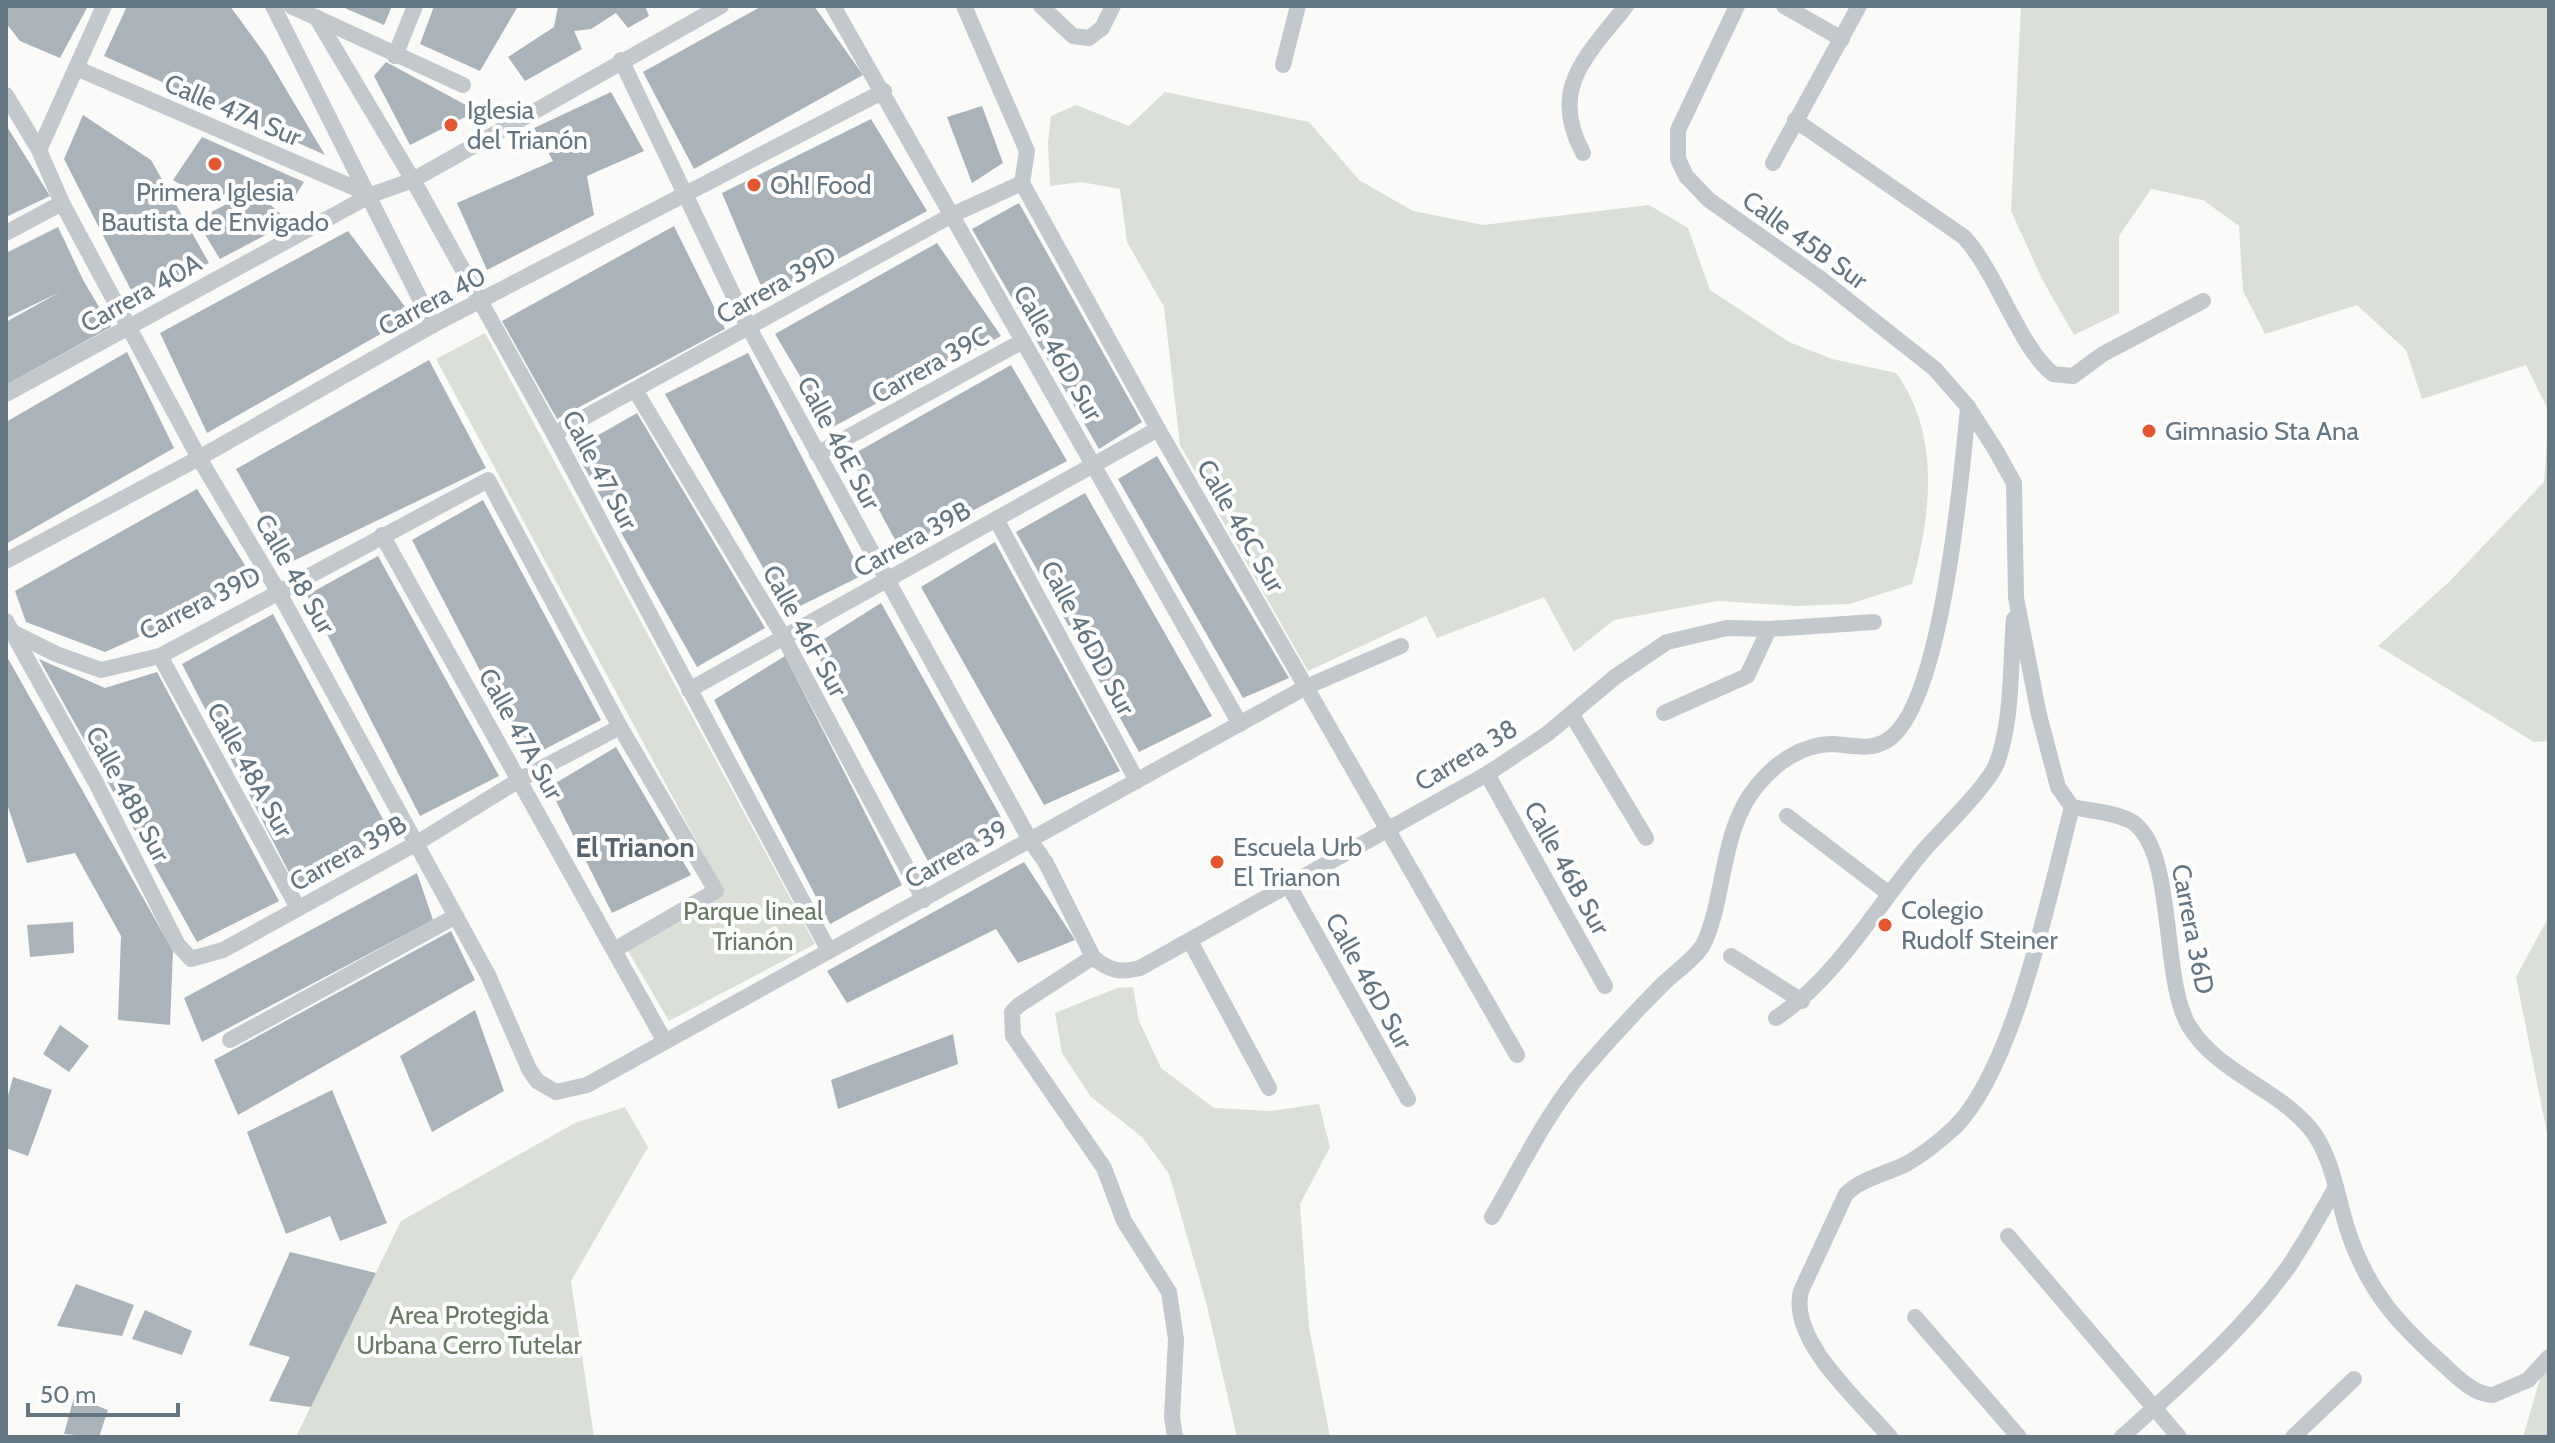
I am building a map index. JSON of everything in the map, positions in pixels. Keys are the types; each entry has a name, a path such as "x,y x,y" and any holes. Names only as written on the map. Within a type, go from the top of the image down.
{"street":[{"path":"39,150 104,6"},
{"path":"273,6 371,195 433,325"},
{"path":"291,6 463,85"},
{"path":"395,56 415,6"},
{"name":"Carrera 40A","path":"6,394 371,195 413,180 721,6"},
{"name":"Calle 46D Sur","path":"833,6 884,91 1240,724"},
{"path":"964,6 1027,151 1022,183"},
{"path":"1041,6 1073,36 1089,38 1102,28 1113,6"},
{"path":"1283,65 1298,6"},
{"path":"1583,153 1569,128 1567,103 1581,65 1626,6"},
{"name":"Calle 45B Sur","path":"1737,6 1678,130 1678,159 1686,176 1709,200 1821,279 1935,369 1968,407 2014,483 2016,598"},
{"path":"1784,6 1842,39"},
{"path":"1773,163 1859,6"},
{"name":"Calle 47 Sur","path":"316,17 413,180 554,434 829,951"},
{"name":"Calle 46E Sur","path":"621,60 749,328 1030,840"},
{"name":"Calle 47A Sur","path":"76,68 371,195"},
{"name":"Carrera 40","path":"6,561 199,458 433,325 884,91"},
{"name":"Calle 48 Sur","path":"6,95 39,150 62,203 199,458 278,591 417,843 488,975 518,1048 537,1081"},
{"path":"1795,120 1964,237 1982,260 2039,358 2053,374 2073,376 2103,354 2203,301"},
{"name":"Carrera 39D","path":"554,434 952,215 1022,183"},
{"name":"Calle 46C Sur","path":"1022,183 1158,429 1517,1055"},
{"path":"6,233 62,203"},
{"name":"Carrera 39C","path":"817,454 1023,341"},
{"name":"Calle 46F Sur","path":"635,390 783,636 924,900"},
{"path":"1492,1217 1553,1111 1582,1070 1705,943 1740,815 1754,789 1795,753 1817,745 1879,745 1909,720 1926,677 1938,620 1959,501 1968,407"},
{"name":"Carrera 39B","path":"689,690 1158,429"},
{"name":"Carrera 39D","path":"9,627 56,654 101,670 160,656 488,480 620,727"},
{"name":"Calle 46DD Sur","path":"996,519 1137,781"},
{"name":"Calle 47A Sur","path":"382,535 664,1040"},
{"path":"1890,1437 1808,1338 1797,1306 1846,1194 1860,1183 1923,1154 1955,1126 1978,1098 2019,1001 2072,807 2058,787 2039,715 2016,598"},
{"path":"1776,1018 1802,1001 1888,893 1994,769 2006,713 2016,598"},
{"name":"Carrera 38","path":"1093,957 1116,971 1129,971 1190,941 1487,774 1572,715 1615,677 1667,642 1727,628 1769,629 1874,622"},
{"name":"Calle 48B Sur","path":"9,627 95,781 183,953 191,959 223,950"},
{"path":"1664,713 1747,676 1769,629"},
{"name":"Carrera 39","path":"537,1081 556,1092 574,1090 1306,687 1401,646"},
{"name":"Calle 48A Sur","path":"160,656 298,908"},
{"path":"1572,715 1646,838"},
{"path":"614,950 716,891 620,727"},
{"name":"Carrera 39B","path":"223,950 417,843 519,780 620,727"},
{"name":"Calle 46B Sur","path":"1487,774 1605,986"},
{"name":"Carrera 36D","path":"2072,807 2119,816 2133,822 2147,836 2158,866 2170,955 2188,1024 2205,1047 2310,1127 2336,1187 2362,1266 2382,1303 2451,1372 2473,1389 2493,1395 2528,1380 2549,1357"},
{"path":"1787,816 1888,893"},
{"path":"1030,840 1046,863 1093,957 1045,985 1012,1012 1010,1019 1016,1044 1104,1168 1124,1221 1169,1292 1176,1339 1172,1417 1175,1437"},
{"name":"Calle 46D Sur","path":"1289,886 1408,1099"},
{"path":"230,1040 456,916"},
{"path":"1190,941 1269,1088"},
{"path":"1731,956 1802,1001"},
{"path":"2122,1437 2195,1372 2263,1299 2290,1264 2336,1187"},
{"path":"2008,1236 2179,1437"},
{"path":"1915,1317 2019,1437"},
{"path":"2293,1437 2354,1379"}],"green space":[{"path":"2021,6 2549,6 2549,412 2526,365 2422,399 2406,350 2357,305 2265,334 2243,291 2239,226 2203,200 2151,189 2119,236 2119,313 2074,335 2043,281 2011,211"},
{"path":"1165,92 1309,122 1359,180 1413,211 1483,225 1649,205 1688,228 1710,290 1789,342 1832,359 1896,373 1920,422 1926,448 1927,503 1912,584 1850,604 1796,606 1718,601 1614,620 1574,652 1544,597 1437,638 1426,616 1308,671 1180,445 1164,307 1127,242 1120,189 1081,182 1050,186 1048,143 1051,116 1076,105 1129,126"},
{"name":"Parque lineal Trianón","path":"485,333 815,944 669,1021 627,949 724,892 436,359"},
{"path":"2549,412 2549,741 2534,742 2378,646 2450,581 2544,482"},
{"path":"2549,916 2549,1143 2516,977"},
{"path":"1133,987 1139,1021 1161,1068 1214,1108 1271,1111 1319,1104 1330,1147 1300,1204 1309,1327 1330,1437 1237,1437 1206,1302 1169,1174 1142,1137 1091,1097 1062,1053 1055,1013 1117,988"},
{"name":"Area Protegida Urbana Cerro Tutelar","path":"625,1107 648,1147 571,1281 594,1437 296,1437 401,1221 575,1123"},
{"path":"2549,1348 2549,1437 2523,1437"}],"building":[{"path":"6,6 88,6 60,58 20,41 6,23"},
{"path":"127,6 230,6 265,54 325,155 104,56"},
{"path":"340,6 392,6 384,25"},
{"path":"434,6 518,6 480,71 420,44"},
{"path":"558,6 645,6 649,16 628,28 616,13 591,29 574,31 582,49 525,81 508,57 554,27"},
{"path":"762,6 814,6 863,75 694,169 643,72"},
{"path":"386,62 477,111 410,145 374,76"},
{"path":"611,92 644,151 587,176 594,215 487,270 457,203 553,161 534,128"},
{"path":"982,106 1003,163 972,183 947,117"},
{"path":"83,115 151,160 209,263 134,296 64,159"},
{"path":"871,119 927,211 766,298 722,193"},
{"path":"6,125 50,196 6,217"},
{"path":"202,137 304,182 294,198 232,187 213,204 173,180"},
{"path":"242,196 266,201 290,222 220,259 196,220"},
{"path":"1019,203 1142,422 1099,449 972,229"},
{"path":"674,226 725,329 557,419 502,321"},
{"path":"58,227 83,280 111,327 6,385 6,322 60,292 6,318 6,253"},
{"path":"348,231 412,316 207,433 160,333"},
{"path":"937,243 1001,336 831,428 775,334"},
{"path":"127,352 174,448 6,544 6,422"},
{"path":"748,353 863,575 788,612 665,394"},
{"path":"429,360 486,468 289,563 236,469"},
{"path":"1011,365 1067,461 900,549 850,456"},
{"path":"637,413 765,628 697,667 574,449"},
{"path":"1157,456 1289,678 1243,698 1118,479"},
{"path":"197,489 257,584 105,652 26,622 15,591"},
{"path":"1085,493 1212,716 1139,752 1016,532"},
{"path":"483,500 601,720 526,759 412,540"},
{"path":"995,542 1120,771 1044,805 921,587"},
{"path":"378,556 499,776 420,816 307,595"},
{"path":"881,603 1007,828 930,865 813,646"},
{"path":"273,614 393,838 298,890 182,664"},
{"path":"6,655 173,951 170,1025 118,1020 121,936 75,853 27,863 6,801"},
{"path":"785,656 902,885 830,924 714,700"},
{"path":"39,659 105,688 157,672 279,901 197,942"},
{"path":"616,747 691,875 612,913 549,787"},
{"path":"1024,862 1075,940 1018,963 996,929 847,1003 827,971"},
{"path":"417,873 433,920 202,1042 184,998"},
{"path":"73,922 74,953 30,957 27,925"},
{"path":"451,931 475,980 238,1115 214,1060"},
{"path":"475,1010 504,1091 432,1132 400,1056"},
{"path":"60,1025 89,1046 69,1072 43,1054"},
{"path":"953,1034 958,1064 838,1109 831,1080"},
{"path":"13,1077 52,1090 28,1156 6,1148 6,1103"},
{"path":"332,1090 387,1223 340,1241 330,1216 286,1234 247,1132"},
{"path":"290,1252 376,1273 311,1407 269,1401 290,1357 249,1345"},
{"path":"76,1284 134,1305 122,1336 57,1326"},
{"path":"145,1310 192,1331 182,1355 132,1339"},
{"path":"74,1397 108,1410 99,1437 64,1434"}],"place":[{"name":"Iglesia del Trianón","path":"451,125"},
{"name":"Primera Iglesia Bautista de Envigado","path":"215,164"},
{"name":"Oh! Food","path":"754,185"},
{"name":"Gimnasio Sta Ana","path":"2149,431"},
{"name":"Escuela Urb El Trianon","path":"1217,862"},
{"name":"Colegio Rudolf Steiner","path":"1885,925"}],"district":[{"name":"El Trianon","path":"635,847"}]}
